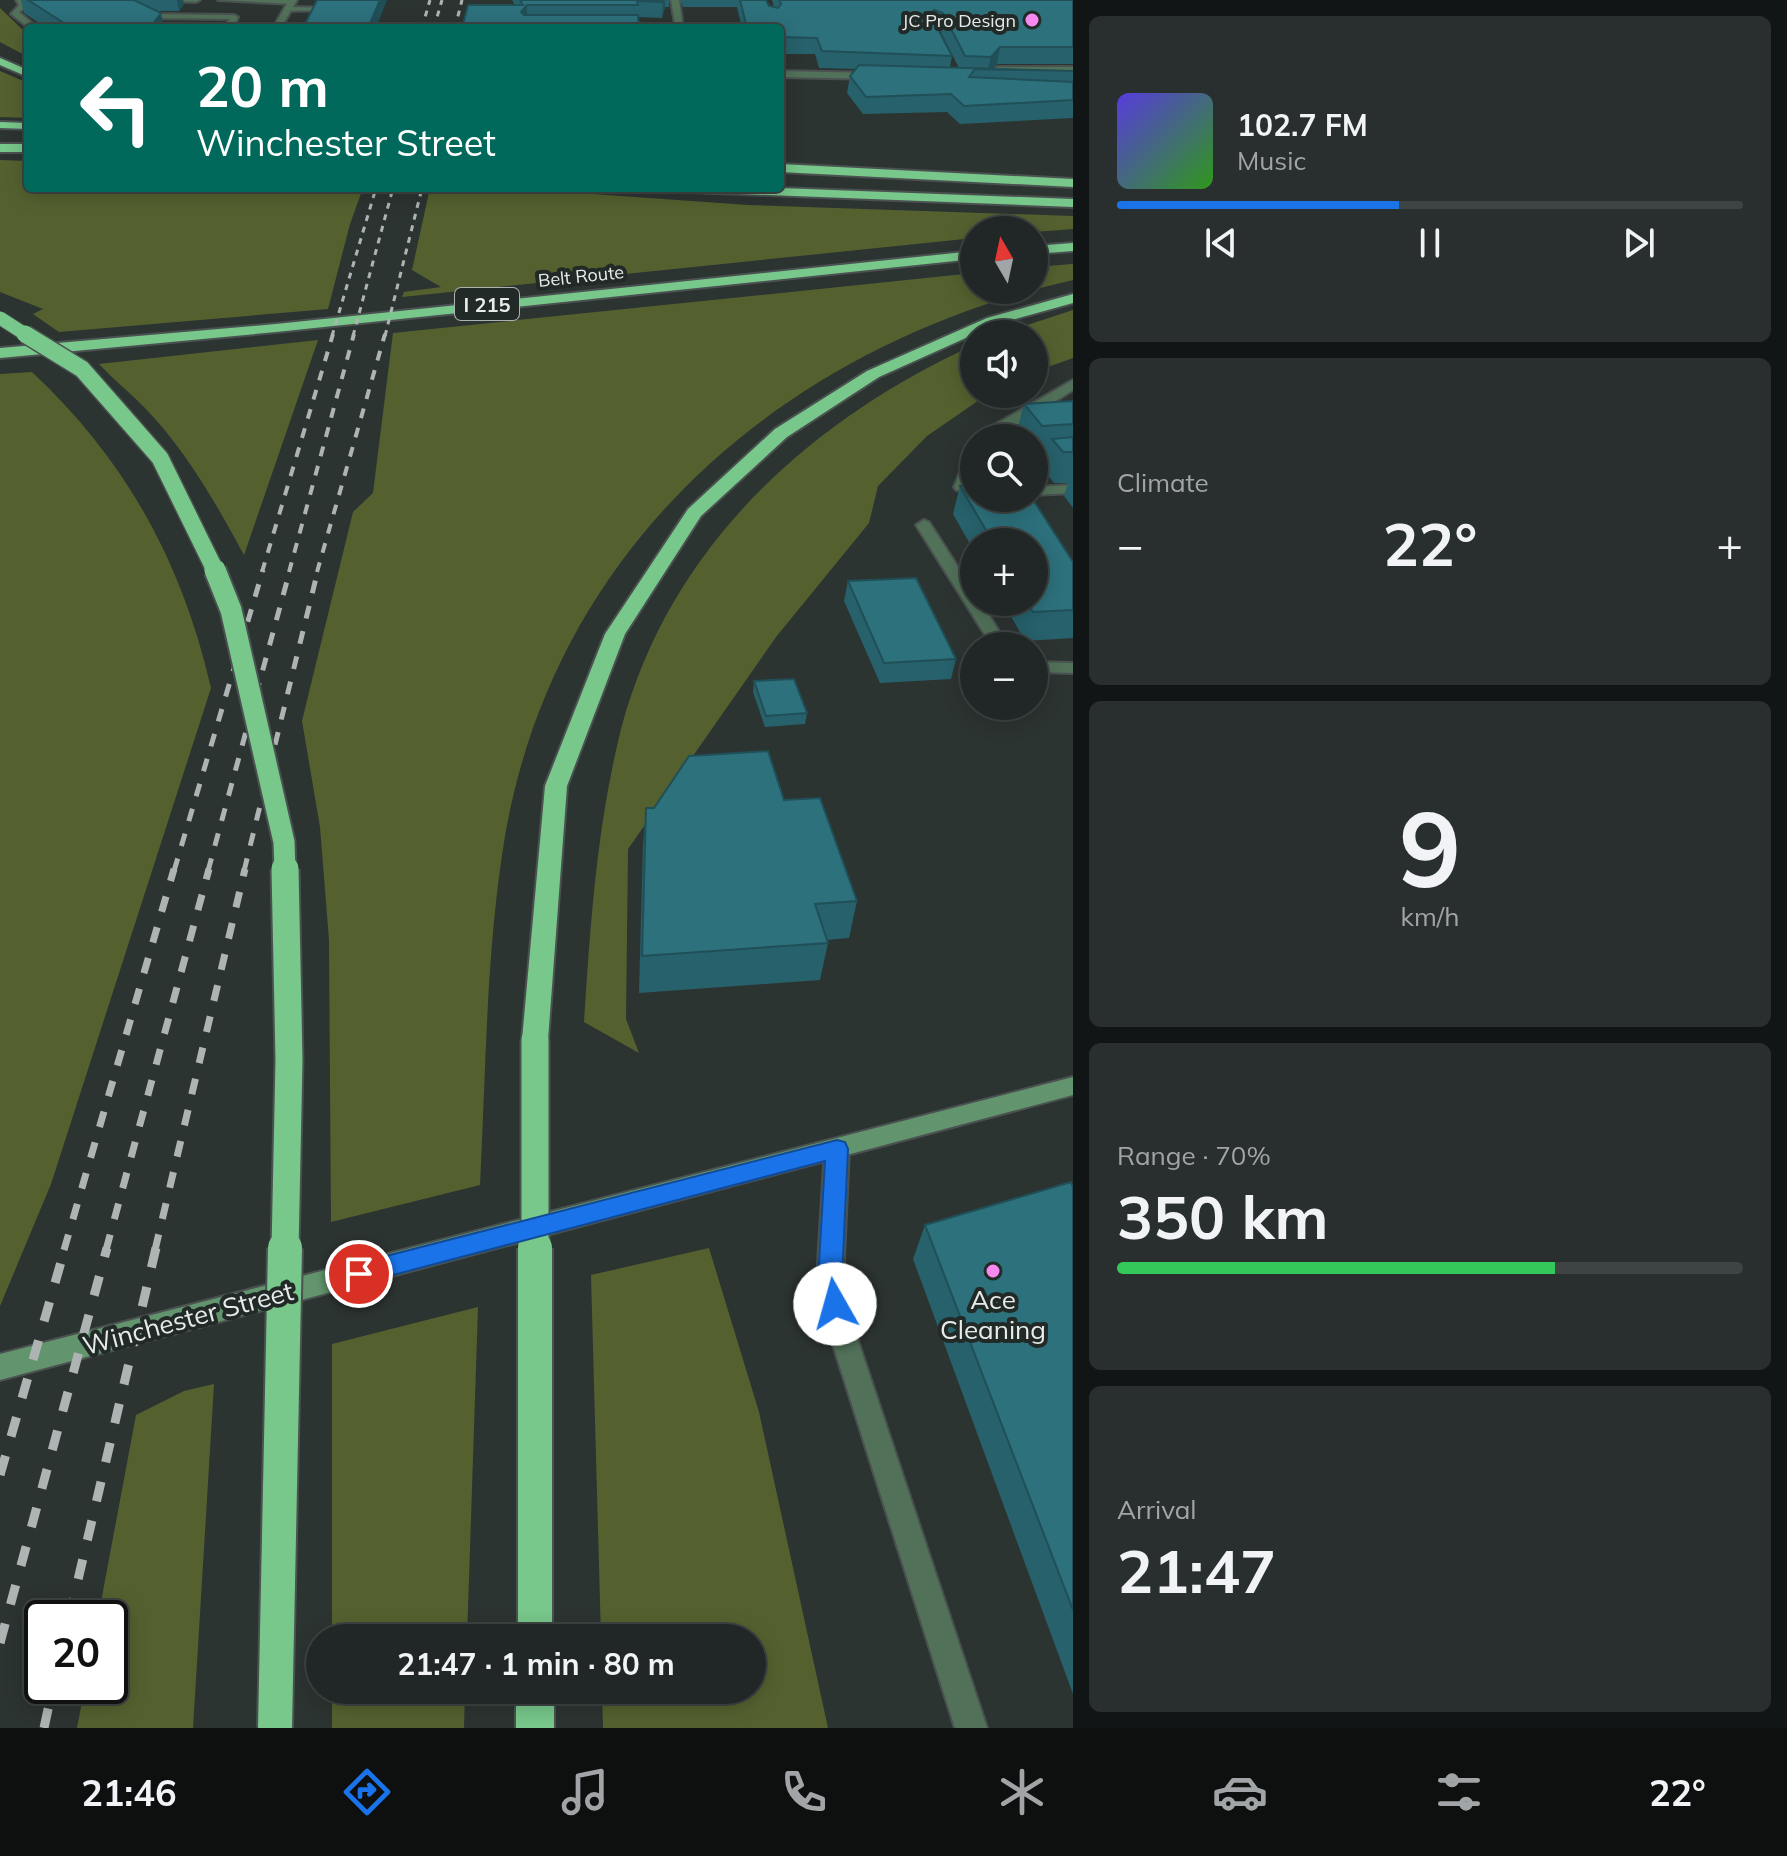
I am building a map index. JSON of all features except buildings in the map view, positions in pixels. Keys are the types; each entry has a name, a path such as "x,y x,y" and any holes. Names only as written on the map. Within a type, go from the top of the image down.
{"highway":[{"path":"0,61 24,72"},
{"path":"0,125 24,126"},
{"path":"0,148 24,148"},
{"path":"784,168 1073,183"},
{"path":"784,192 1073,203"},
{"path":"1048,249 1073,247"},
{"name":"Belt Route","path":"0,353 261,330 960,256"},
{"path":"535,1624 535,1040 556,786 615,634 694,513 781,433 873,374 992,321 1073,298"},
{"path":"0,318 82,369 160,458 207,551 231,610 284,842 289,1060 275,1728"},
{"path":"535,1704 535,1728"}],"main road":[{"name":"Winchester Street","path":"0,1367 1073,1086"}],"street":[{"path":"20,0 23,6 14,12 29,24"},
{"path":"141,9 152,0 196,0"},
{"path":"222,0 356,10"},
{"path":"675,0 679,24"},
{"path":"279,24 291,4"},
{"path":"141,9 162,24"},
{"path":"141,9 234,17 231,24"},
{"path":"998,80 994,74 997,70 1073,70"},
{"path":"784,74 885,77"},
{"path":"985,79 1073,82"},
{"path":"1009,424 1073,384"},
{"path":"1027,411 1058,415"},
{"path":"1048,462 1073,460"},
{"path":"1048,490 1073,489"},
{"path":"924,525 991,632"},
{"path":"1048,667 1073,668"},
{"path":"837,1149 830,1280 841,1329 971,1728"}],"green space":[{"path":"0,8 24,31 24,55 0,42"},
{"path":"0,71 24,81 24,118 0,117"},
{"path":"0,160 24,161 24,192 362,192 328,309 59,332 33,314 43,309 0,292"},
{"path":"429,192 564,192 748,205 1073,216 1073,229 1048,231 1048,216 960,216 960,239 402,297 404,292 441,287 412,270"},
{"path":"1073,264 1073,280 1048,287 1048,266"},
{"path":"960,274 960,304 990,304 872,352 782,406 702,471 633,547 575,633 532,730 505,836 490,966 480,1185 331,1222 329,940 320,827 302,721 353,512 373,493 393,333"},
{"path":"1073,310 1073,358 1048,367 1048,320 1043,320"},
{"path":"318,340 244,555 211,496 173,441 144,407 99,364"},
{"path":"960,352 960,408 968,408 927,436 878,486 869,523 776,637 628,849 626,1019 639,1053 584,1022 604,814 617,746 638,677 667,614 704,556 748,504 797,456 852,414 911,377"},
{"path":"32,372 96,441 146,516 184,598 211,688 51,1184 0,1306 0,374"},
{"path":"709,1248 759,1412 828,1728 603,1728 602,1704 766,1704 766,1624 601,1624 591,1275"},
{"path":"478,1307 467,1624 332,1624 332,1344"},
{"path":"214,1384 193,1728 77,1728 82,1704 128,1704 128,1600 101,1600 136,1415 184,1391"},
{"path":"332,1704 465,1704 464,1728 332,1728"}],"railway":[{"path":"423,24 430,0"},
{"path":"435,24 442,0"},
{"path":"456,24 462,0"},
{"path":"332,336 375,192"},
{"path":"353,336 392,192"},
{"path":"385,336 421,192"},
{"path":"262,572 333,334"},
{"path":"289,572 354,334"},
{"path":"317,572 385,334"},
{"path":"174,871 263,570"},
{"path":"208,871 290,570"},
{"path":"244,871 318,570"},
{"path":"64,1250 174,869"},
{"path":"106,1250 209,869"},
{"path":"155,1250 245,869"},
{"path":"0,1475 65,1248"},
{"path":"0,1643 107,1248"},
{"path":"73,1600 156,1248"},
{"path":"44,1728 49,1704"}],"place":[{"name":"JC Pro Design","path":"1032,20"},
{"name":"Ace Cleaning","path":"993,1271"}],"route":[{"path":"359,1274 837,1149 830,1280 835,1304"}]}
